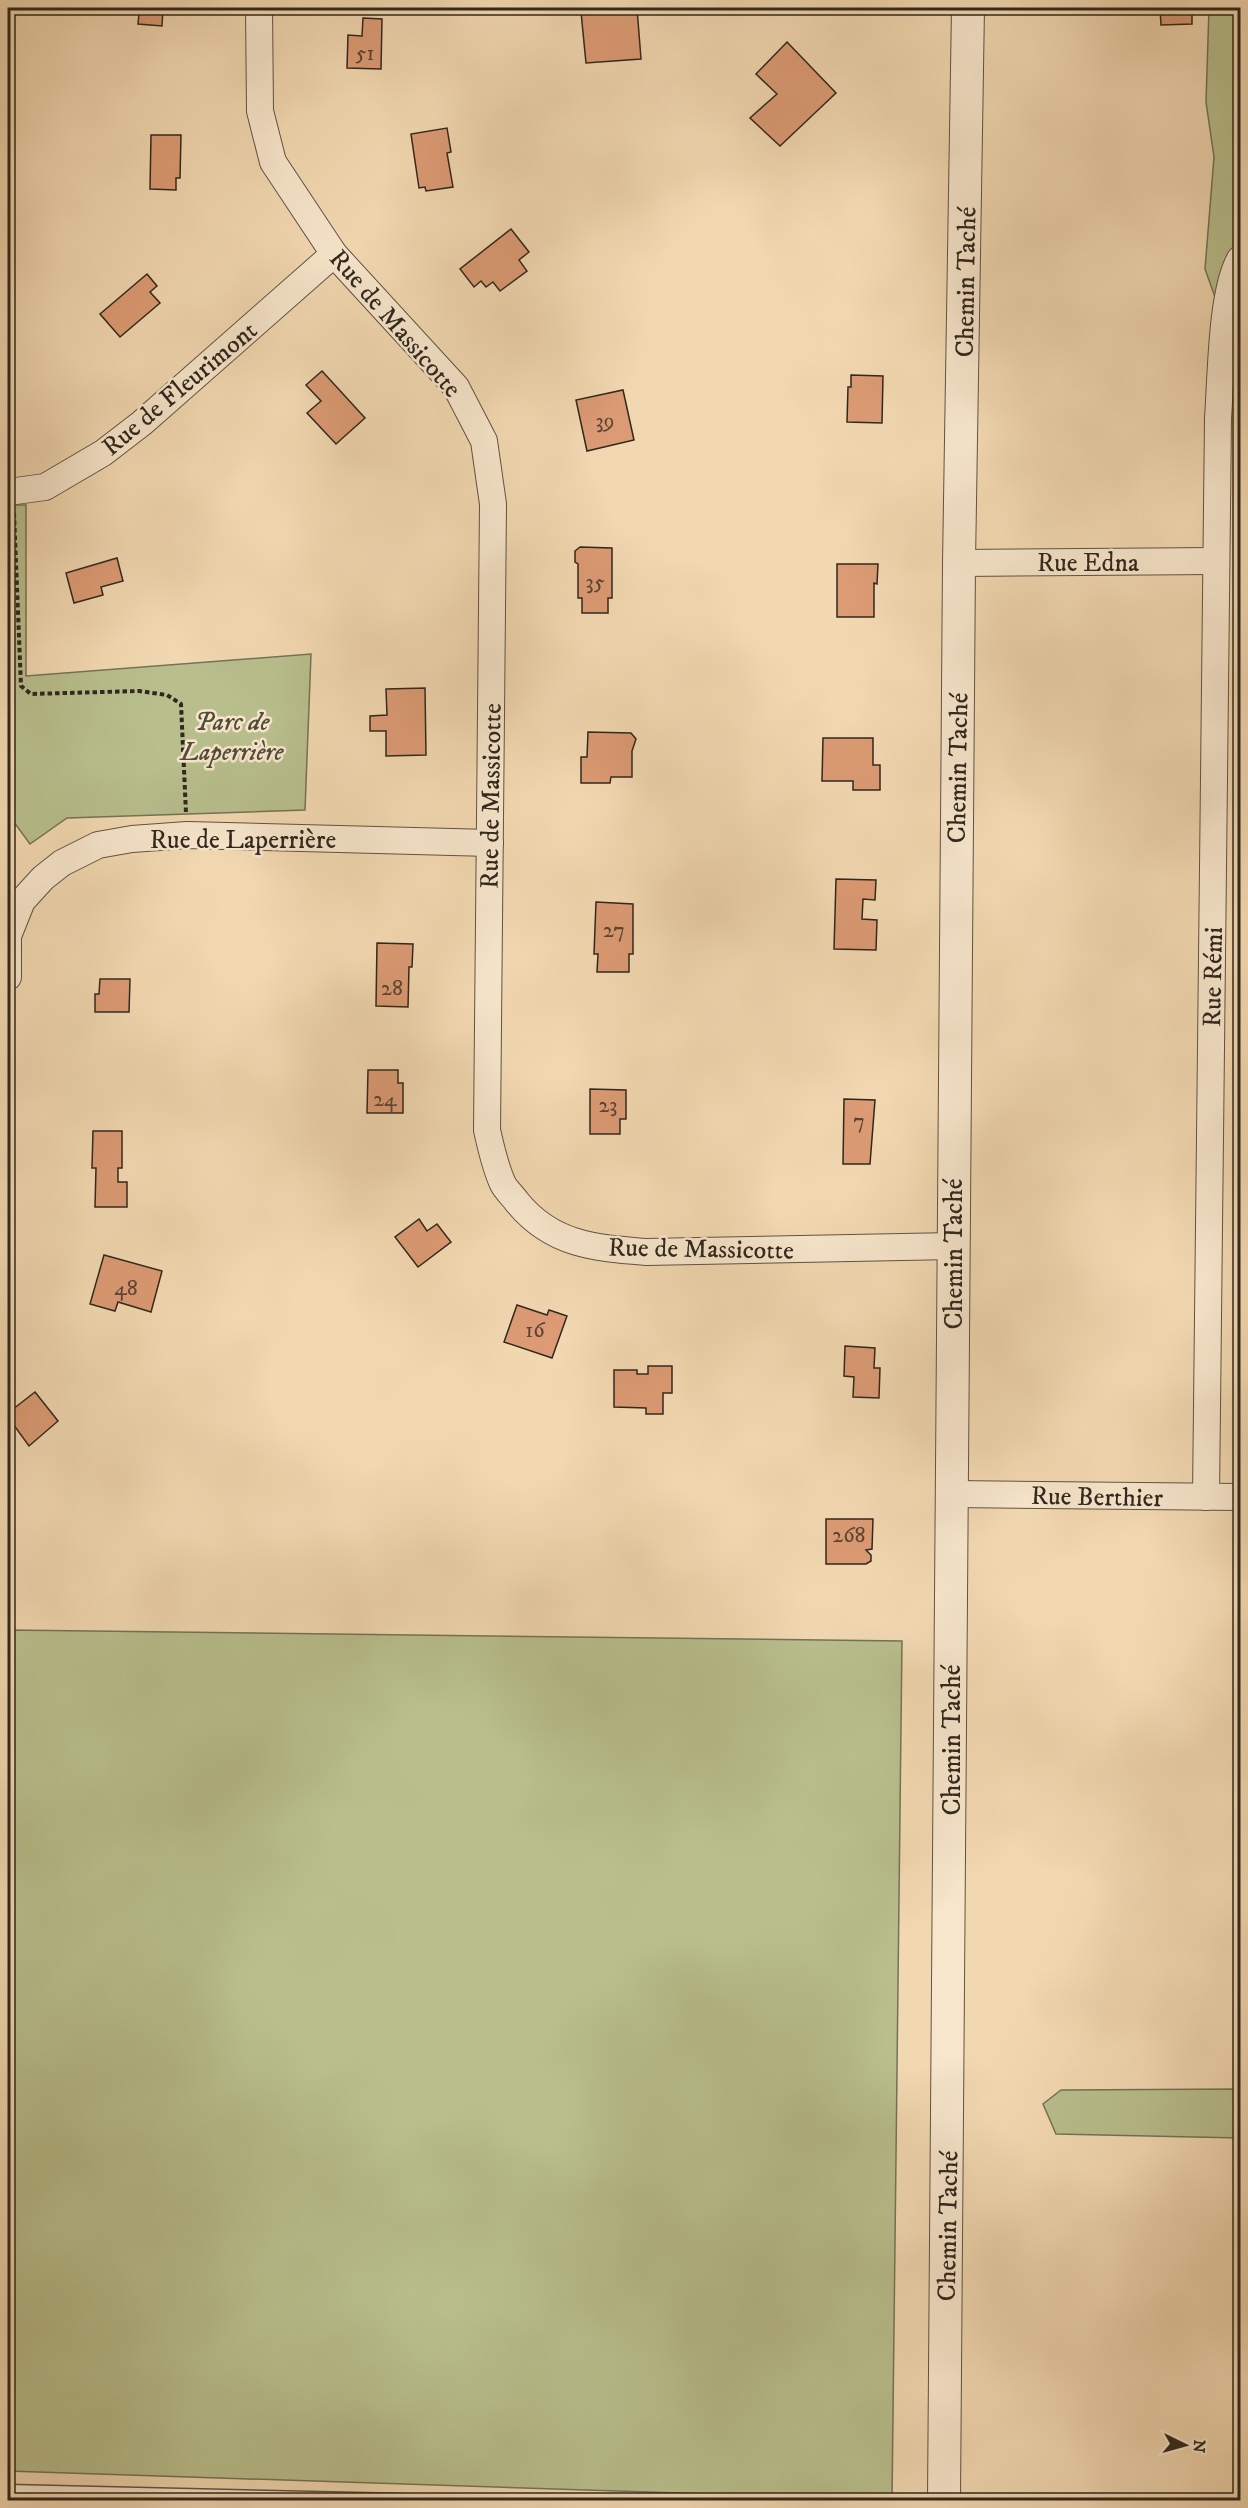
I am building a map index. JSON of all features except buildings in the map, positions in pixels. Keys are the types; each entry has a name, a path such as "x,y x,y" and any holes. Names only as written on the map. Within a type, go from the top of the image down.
{"street":[{"name":"Rue de Massicotte","path":"259,8 260,111 273,162 334,254 456,387 484,441 493,504 487,1130 504,1185 531,1218 561,1238 603,1249 646,1252 953,1246"},
{"name":"Chemin Taché","path":"944,2500 959,563 968,8"},
{"name":"Rue de Fleurimont","path":"10,492 45,487 103,453 142,423 334,254"},
{"name":"Rue Rémi","path":"1206,1497 1216,561 1230,386 1228,304 1233,271 1240,259"},
{"name":"Rue Edna","path":"959,563 1216,561"},
{"name":"Rue de Laperrière","path":"8,977 8,936 22,901 43,878 62,863 98,845 132,839 187,835 490,843"},
{"name":"Rue Berthier","path":"953,1494 1240,1497"}],"lane":[{"path":"8,2490 400,2500"}],"path":[{"path":"10,492 21,686 31,694 139,691 167,695 181,704 187,835"}],"green space":[{"path":"1209,8 1240,8 1240,367 1205,269 1214,157 1206,102"},
{"name":"Parc de Laperrière","path":"8,505 26,505 26,676 311,654 305,810 67,818 30,844 8,814"},
{"path":"8,1630 902,1641 892,2500 8,2471"},
{"path":"1240,2089 1240,2138 1056,2134 1043,2104 1061,2090"}]}
